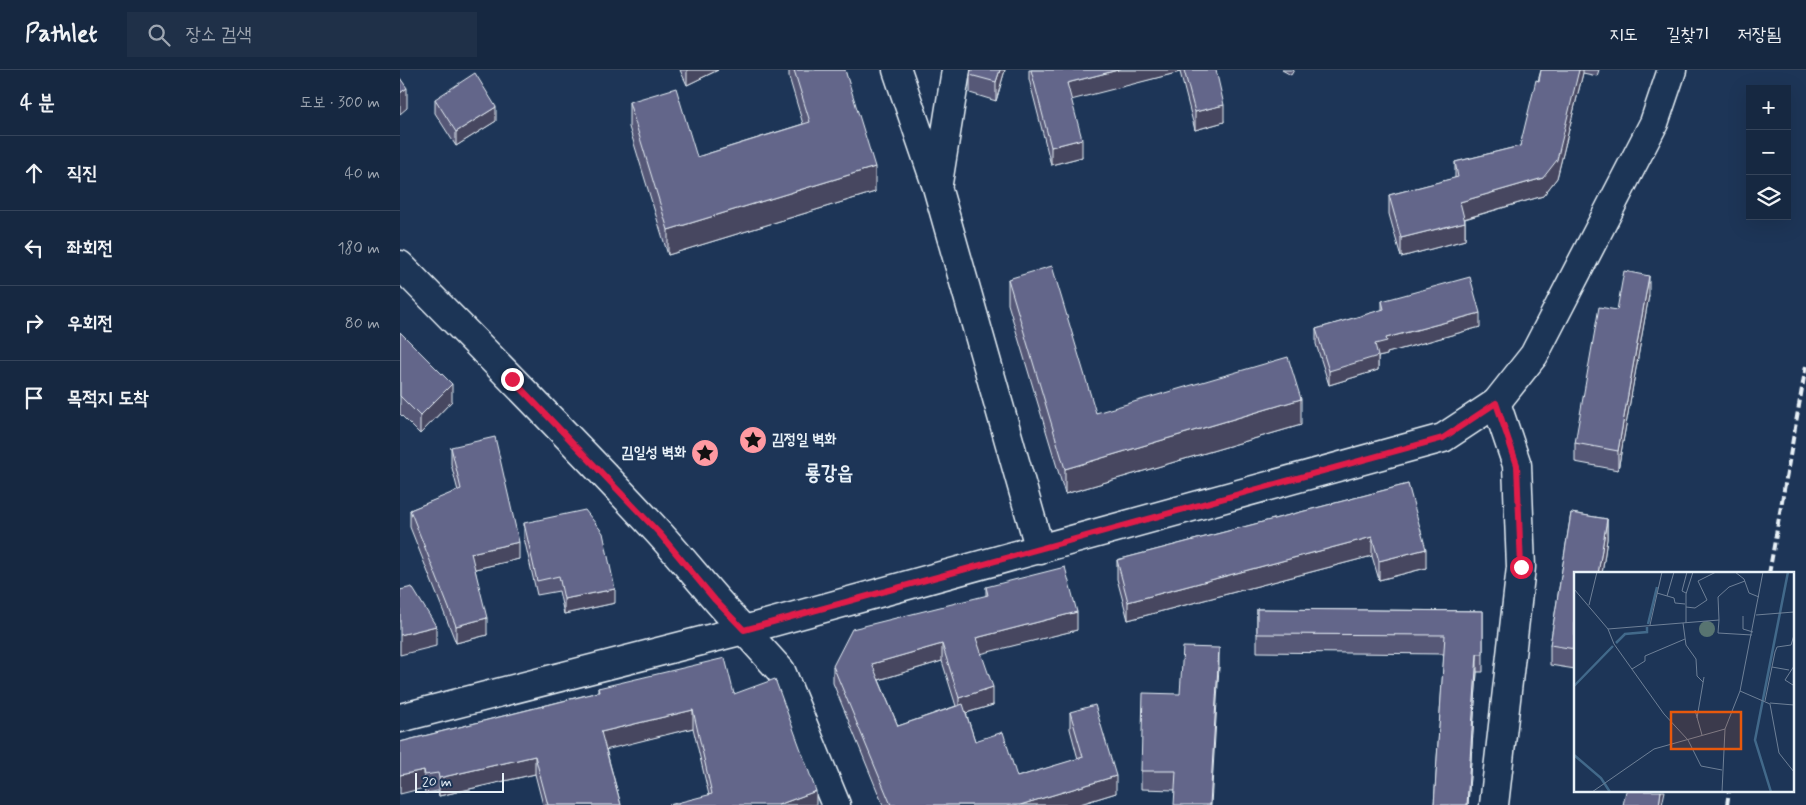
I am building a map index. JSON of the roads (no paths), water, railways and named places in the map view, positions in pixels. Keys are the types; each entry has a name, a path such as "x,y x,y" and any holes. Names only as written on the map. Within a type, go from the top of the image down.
{"main road":[{"path":"897,70 937,186 1040,550"},
{"path":"937,186 956,70"},
{"path":"400,718 744,630 1443,438 1496,403 1534,356 1654,123 1672,70"},
{"path":"400,265 660,534 715,600 781,671 836,805"},
{"path":"1494,805 1521,567 1517,465 1496,403"}],"railway":[{"path":"1769,572 1806,366"},
{"path":"1727,805 1729,792"}],"place":[{"name":"김정일 벽화","path":"753,440"},
{"name":"김일성 벽화","path":"705,453"}],"district":[{"name":"룡강읍","path":"829,473"}]}
